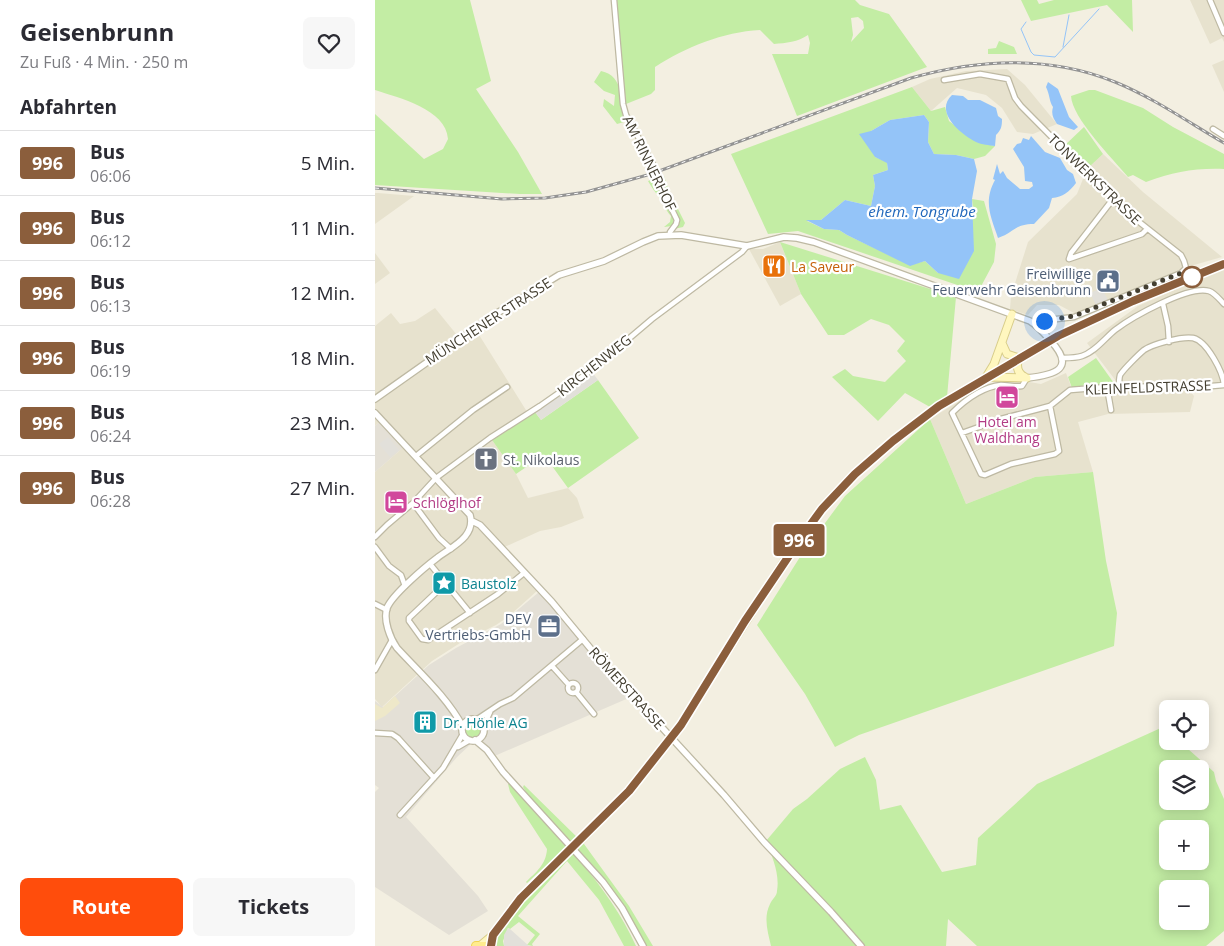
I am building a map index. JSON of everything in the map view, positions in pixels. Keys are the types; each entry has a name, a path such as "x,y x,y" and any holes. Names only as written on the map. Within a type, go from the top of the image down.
{"main road":[{"path":"481,946 493,935 521,898 629,791 681,725 793,547 822,509 855,474 893,441 939,406 1045,343 1133,301 1224,264"},
{"path":"986,377 994,364 1012,314"},
{"path":"1002,343 1007,354 1019,358"},
{"path":"1019,358 1018,369 1027,378"},
{"path":"986,377 1027,378"},
{"path":"491,946 493,935"}],"street":[{"name":"AM RINNERHOF","path":"614,0 623,104 626,115 653,164 677,220 670,232 671,235"},
{"path":"1210,0 1224,33"},
{"name":"TONWERKSTRASSE","path":"944,80 980,74 1009,79 1015,98 1021,106 1113,200 1181,255 1186,265 1185,270 1181,273 1074,316 1048,320 1036,325"},
{"path":"1213,129 1224,136"},
{"path":"1113,200 1081,238 1069,259 1142,234 1147,229"},
{"name":"MÜNCHENER STRASSE","path":"375,399 494,315 559,275 604,261 651,239 671,235 696,237 747,246 784,237 814,242 1030,320 1036,325"},
{"name":"KIRCHENWEG","path":"375,537 413,504 436,478 490,438 593,369 652,320 742,252 747,246"},
{"path":"1063,358 1083,356 1129,320 1198,290 1211,292 1224,304"},
{"path":"1163,304 1168,326 1169,342"},
{"path":"1036,325 1060,350 1063,358 1061,366 1051,373 1027,378 1022,386 1003,385 994,387 974,396 952,413 981,474 985,475 1011,464 1055,454 1059,451 1050,406"},
{"path":"1119,387 1120,376 1144,351 1169,342 1188,338 1197,340 1207,350 1220,369 1224,385"},
{"name":"KLEINFELDSTRASSE","path":"962,433 1001,419 1050,406 1071,390 1107,387 1224,385"},
{"path":"416,456 473,410 507,387"},
{"path":"1107,387 1111,410"},
{"name":"RÖMERSTRASSE","path":"375,413 467,510 472,521 480,525 524,573 764,842 861,946"},
{"path":"413,504 439,538 451,549"},
{"path":"400,815 443,768 457,748 463,734 463,727 455,713 397,648 388,628 387,610 390,602 405,586 465,537 472,521"},
{"path":"375,547 389,566 401,575 414,578"},
{"path":"430,564 470,613"},
{"path":"445,583 410,615 409,620 421,639 428,640 498,594 524,573"},
{"path":"401,575 405,586"},
{"path":"375,604 387,610"},
{"path":"463,727 513,698 583,639"},
{"path":"375,667 392,640"},
{"path":"552,666 569,685 569,691 575,692 594,714"},
{"path":"490,711 483,727 482,735 487,750 503,772 603,882 622,908 643,946"},
{"path":"455,713 473,720 483,727"},
{"path":"375,733 392,734 398,738 434,778"},
{"path":"463,734 487,750"},
{"path":"457,748 482,735"},
{"path":"631,925 638,946"}],"shaded area":[{"path":"1190,0 1224,0 1224,42 1222,38 1210,44"},
{"path":"1224,60 1224,92 1212,65"},
{"path":"1007,69 1025,85 1057,124 1033,134 1017,132 1002,108 986,95 957,88 931,111 912,87 930,79 966,71"},
{"path":"1103,154 1143,192 1222,257 1187,267 1076,314 1059,305 1037,305 1028,315 1010,309 1011,296 1028,242 1077,194 1087,169"},
{"path":"375,193 378,193 414,196 375,224"},
{"path":"780,242 801,294 780,306 749,249 763,249"},
{"path":"375,253 390,273 375,284"},
{"path":"1224,268 1224,383 1186,386 1116,381 1087,343 1138,306"},
{"path":"1102,288 1108,300 1096,305 1090,293"},
{"path":"435,308 461,340 476,330 529,415 492,440 516,474 528,498 568,488 577,498 584,518 561,527 540,531 500,549 538,590 508,617 460,643 432,661 382,707 375,699 375,472 405,446 381,421 375,426 375,326 391,313 400,324 415,321"},
{"path":"592,372 598,380 541,420 535,412"},
{"path":"1066,373 1072,389 1189,390 1194,396 1190,412 1108,414 1078,422 1093,472 1035,477 966,504 930,419 974,392 1006,378 1041,384"},
{"path":"381,421 405,446 375,472 375,426"},
{"path":"388,437 399,450 390,457 379,444"},
{"path":"539,592 631,697 490,758 477,744 472,743 457,757 406,817 478,896 488,911 449,935 375,887 375,792 379,788 375,785 375,701 383,707 429,665 501,624"},
{"path":"395,696 400,703 385,716 375,721 375,704 382,708"},
{"path":"508,928 529,946 504,946 504,935"}],"green space":[{"path":"375,0 470,0 491,81 476,89 518,152 542,194 375,185 375,114 424,159 443,149 448,139 445,129 439,120 430,112 408,101 375,90"},
{"path":"616,0 855,0 860,5 889,14 927,67 797,116 772,54 808,54 810,43 808,35 796,41 774,44 760,30 746,31 719,37 692,47 655,67 655,90 651,94 626,104","holes":["858,17 863,21 864,28 851,42 853,35 851,18"]},
{"path":"1021,0 1037,0 1039,4 1054,0 1132,0 1133,32 1107,5 1031,21"},
{"path":"999,41 1014,47 1017,54 988,54 988,49 996,48"},
{"path":"601,71 609,74 618,84 624,122 617,124 603,106 604,99 614,106 615,95 604,91 594,82"},
{"path":"912,87 931,111 945,107 949,121 977,142 995,146 985,156 974,159 956,155 934,154 928,142 929,122 924,115 890,120 871,131 875,157 887,162 888,170 873,175 875,186 871,206 845,200 821,220 807,221 824,229 839,230 910,265 925,261 938,273 974,216 972,199 984,201 996,244 994,262 978,292 798,231 768,234 731,154"},
{"path":"1095,90 1143,108 1173,127 1224,154 1224,169 1184,171 1146,182 1133,175 1128,177 1094,138 1073,105 1071,96"},
{"path":"1084,127 1103,154 1087,169 1064,146"},
{"path":"664,176 669,191 685,223 683,227 674,229 678,224 677,212 659,177"},
{"path":"654,179 660,191 658,194 674,217 672,226 664,227 670,222 671,216 648,181"},
{"path":"780,242 956,297 947,397 930,407 905,393 878,421 832,377 845,369 853,376 885,382 906,361 897,351 905,341 889,325 871,319 844,335 828,335 801,294"},
{"path":"1096,358 1116,386 1086,385 1072,388 1068,377"},
{"path":"598,380 639,438 568,488 544,455 516,474 492,440 535,412 541,420"},
{"path":"930,419 966,504 1035,477 1093,472 1106,561 1117,613 1114,646 859,735 835,747 805,694 757,625 800,557 845,496"},
{"path":"473,722 481,730 473,738 465,730"},
{"path":"1159,729 1159,750 1189,750 1200,760 1159,760 1159,810 1209,810 1209,768 1214,772 1224,799 1224,931 1206,946 977,946 948,919 946,946 771,946 767,914 770,904 777,893 778,885 775,865 766,841 793,809 840,769 865,757 876,780 880,810 901,805 942,872 976,865 978,838 1037,784"},
{"path":"508,784 511,784 563,841 596,881 625,924 636,946 624,946 599,900 567,861 518,916 540,934 532,944 533,946 527,945 535,935 519,922 510,929 508,928 503,941 504,946 494,946 498,935 514,911 535,887 566,858 561,852 526,882 543,864 547,849 510,792"},
{"path":"524,785 584,844 629,906 653,946 645,946 604,880 529,797 523,787"}],"water":[{"path":"1048,82 1058,89 1069,117 1078,127 1074,130 1057,124 1054,120 1052,114 1053,107 1046,87"},
{"path":"952,95 963,96 968,100 980,100 996,108 1002,122 1001,128 996,135 995,146 976,142 963,134 951,122 946,108 947,102"},
{"name":"ehem. Tongrube","path":"924,115 929,122 928,142 934,154 956,155 974,159 977,171 972,199 974,251 959,279 938,273 925,261 910,266 839,230 824,229 806,220 821,220 845,200 871,206 875,186 873,175 888,170 887,163 875,157 859,134 871,131 890,120"},
{"path":"1031,136 1045,152 1060,158 1067,170 1073,174 1076,183 1065,194 1052,198 1049,208 1034,224 1022,225 998,238 989,209 989,195 995,180 993,179 997,164 1000,174 1003,171 1007,178 1020,189 1029,189 1033,186 1032,182 1025,181 1024,167 1013,149 1017,144 1021,143 1023,138 1029,140"}],"waterway":[{"path":"1026,22 1021,29 1031,52 1034,55 1055,57 1099,9"},
{"path":"1063,47 1069,15"}],"railway":[{"path":"375,188 502,199 545,198 586,192 651,174 911,78 962,67 988,64 1039,64 1065,67 1090,73 1143,95 1224,143"}],"bus line":[{"name":"996","path":"491,946 493,935 521,898 629,791 681,725 793,547 822,509 855,474 893,441 939,406 1045,343 1133,301 1224,264"}],"place":[{"name":"La Saveur","path":"774,266"},
{"name":"Freiwillige Feuerwehr Geisenbrunn","path":"1108,281"},
{"name":"Hotel am Waldhang","path":"1007,397"},
{"name":"St. Nikolaus","path":"486,459"},
{"name":"Schlöglhof","path":"396,502"},
{"name":"Baustolz","path":"444,583"},
{"name":"DEV Vertriebs-GmbH","path":"549,626"},
{"name":"Dr. Hönle AG","path":"425,722"}],"route":[{"path":"1044,321 1074,316 1185,270 1192,277"}]}
